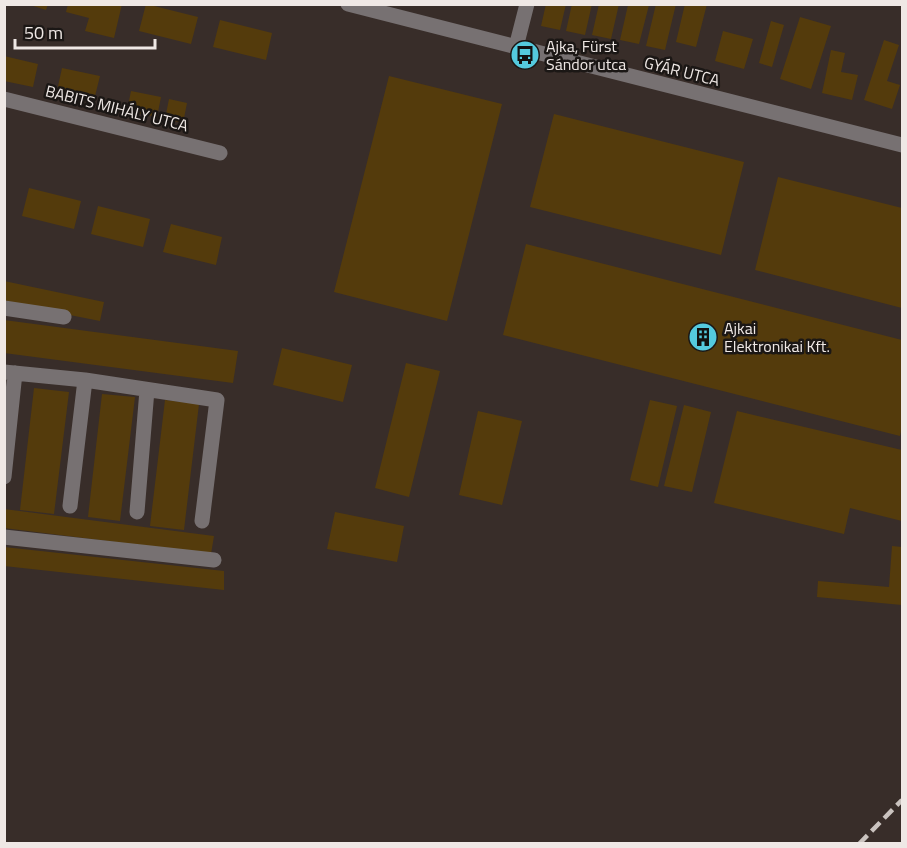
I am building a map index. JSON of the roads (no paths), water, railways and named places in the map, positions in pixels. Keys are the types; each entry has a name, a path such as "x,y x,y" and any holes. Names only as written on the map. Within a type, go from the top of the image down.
{"street":[{"name":"GYÁR UTCA","path":"348,4 903,145"},
{"path":"516,47 527,4"},
{"name":"BABITS MIHÁLY UTCA","path":"4,99 220,153"},
{"path":"4,308 64,317"},
{"path":"4,477 10,372 85,380 217,400 202,521"},
{"path":"70,506 85,380"},
{"path":"137,512 147,390"},
{"path":"4,537 213,560"}],"railway":[{"path":"859,844 902,800"}],"place":[{"name":"Ajka, Fürst Sándor utca","path":"525,55"},
{"name":"Ajkai Elektronikai Kft.","path":"703,337"}]}
